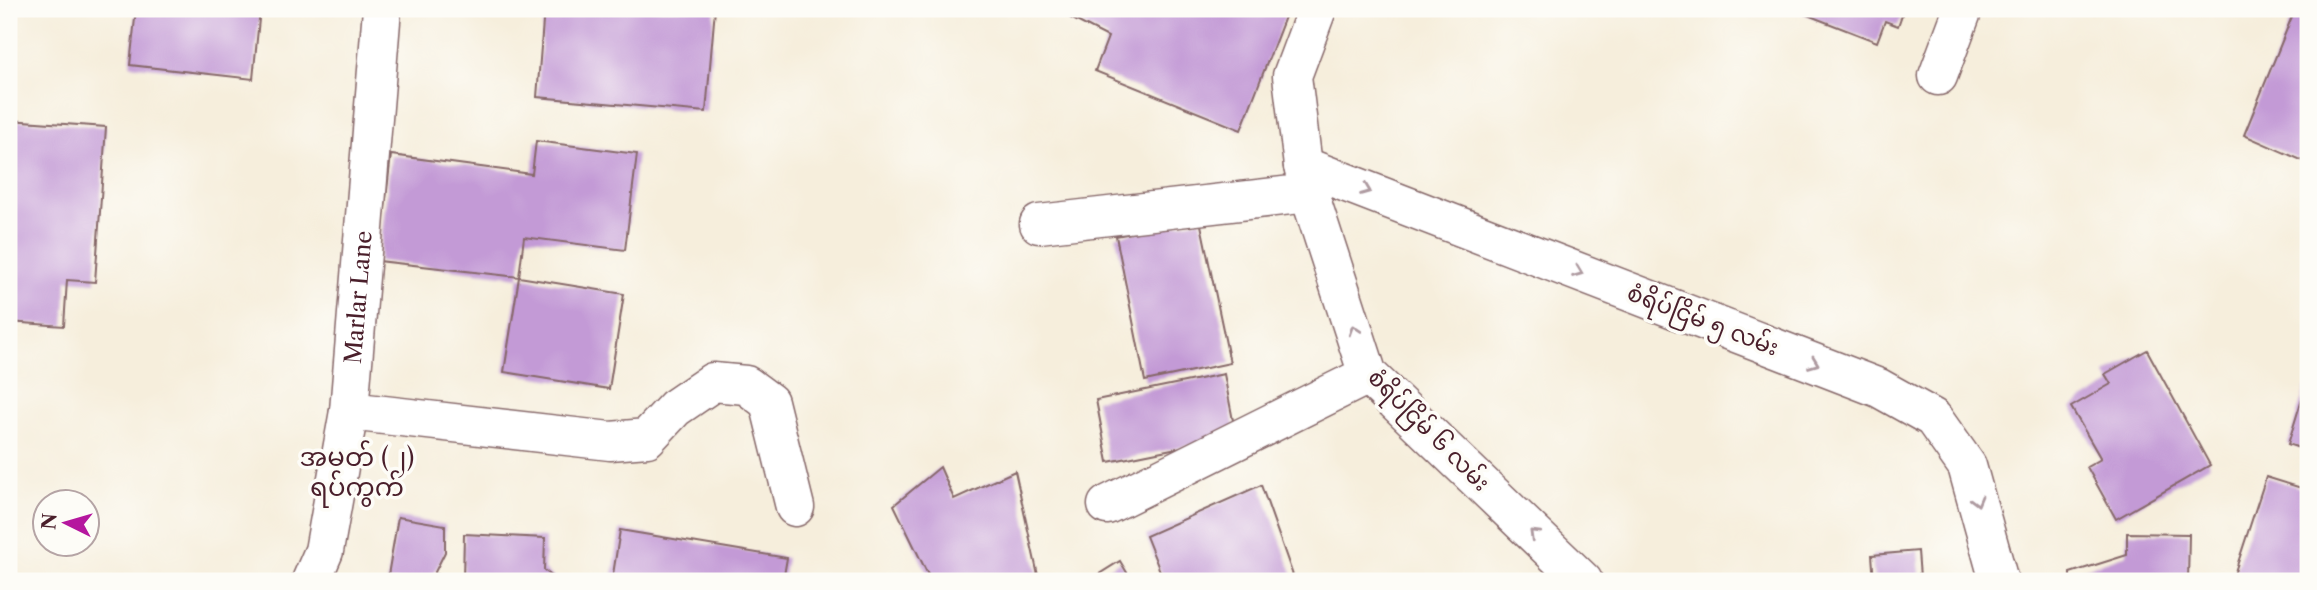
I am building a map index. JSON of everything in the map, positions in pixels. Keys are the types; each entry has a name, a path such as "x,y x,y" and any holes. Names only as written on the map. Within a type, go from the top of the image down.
{"street":[{"name":"Marlar Lane","path":"311,581 324,551 349,411 383,9"},
{"name":"စံရိပ်ငြိမ် ၆ လမ်း","path":"1317,9 1292,76 1306,180 1368,375 1584,581"},
{"path":"1938,76 1964,9"},
{"path":"1039,224 1306,180"},
{"name":"စံရိပ်ငြိမ် ၅ လမ်း","path":"1306,180 1879,388 1933,418 1967,466 1999,581"},
{"path":"1107,505 1368,375"},
{"path":"349,411 610,441 647,438 675,408 713,382 746,385 769,402 795,506"}],"building":[{"path":"136,9 260,9 253,79 130,65"},
{"path":"544,9 715,9 706,112 537,97"},
{"path":"1053,9 1288,9 1241,130 1095,71 1108,37"},
{"path":"1792,9 1904,9 1898,26 1885,21 1877,42"},
{"path":"2295,9 2308,9 2308,163 2244,135"},
{"path":"9,120 106,127 95,282 67,280 64,326 9,322"},
{"path":"536,141 637,154 625,250 524,237 519,277 379,261 391,155 532,174"},
{"path":"1200,220 1230,363 1145,381 1116,236"},
{"path":"519,277 624,294 609,389 504,372"},
{"path":"2147,350 2210,465 2116,519 2087,467 2101,459 2071,407 2111,384 2105,374"},
{"path":"1224,374 1236,436 1108,462 1096,400"},
{"path":"2308,379 2308,451 2288,444"},
{"path":"940,467 954,499 1015,471 1039,580 931,581 894,505"},
{"path":"2266,477 2308,490 2308,549 2298,581 2232,581"},
{"path":"1261,485 1295,581 1164,581 1146,536"},
{"path":"398,517 445,525 445,552 434,574 453,577 452,581 387,581"},
{"path":"620,530 787,558 783,581 612,581"},
{"path":"2127,533 2189,534 2188,581 2070,581 2070,573 2127,555"},
{"path":"464,534 545,538 544,570 558,581 463,581"},
{"path":"1918,551 1920,577 1930,576 1930,581 1874,581 1872,555"},
{"path":"1120,561 1132,581 1088,581"}],"district":[{"name":"အမှတ် (၂) ရပ်ကွက်","path":"357,472"}]}
